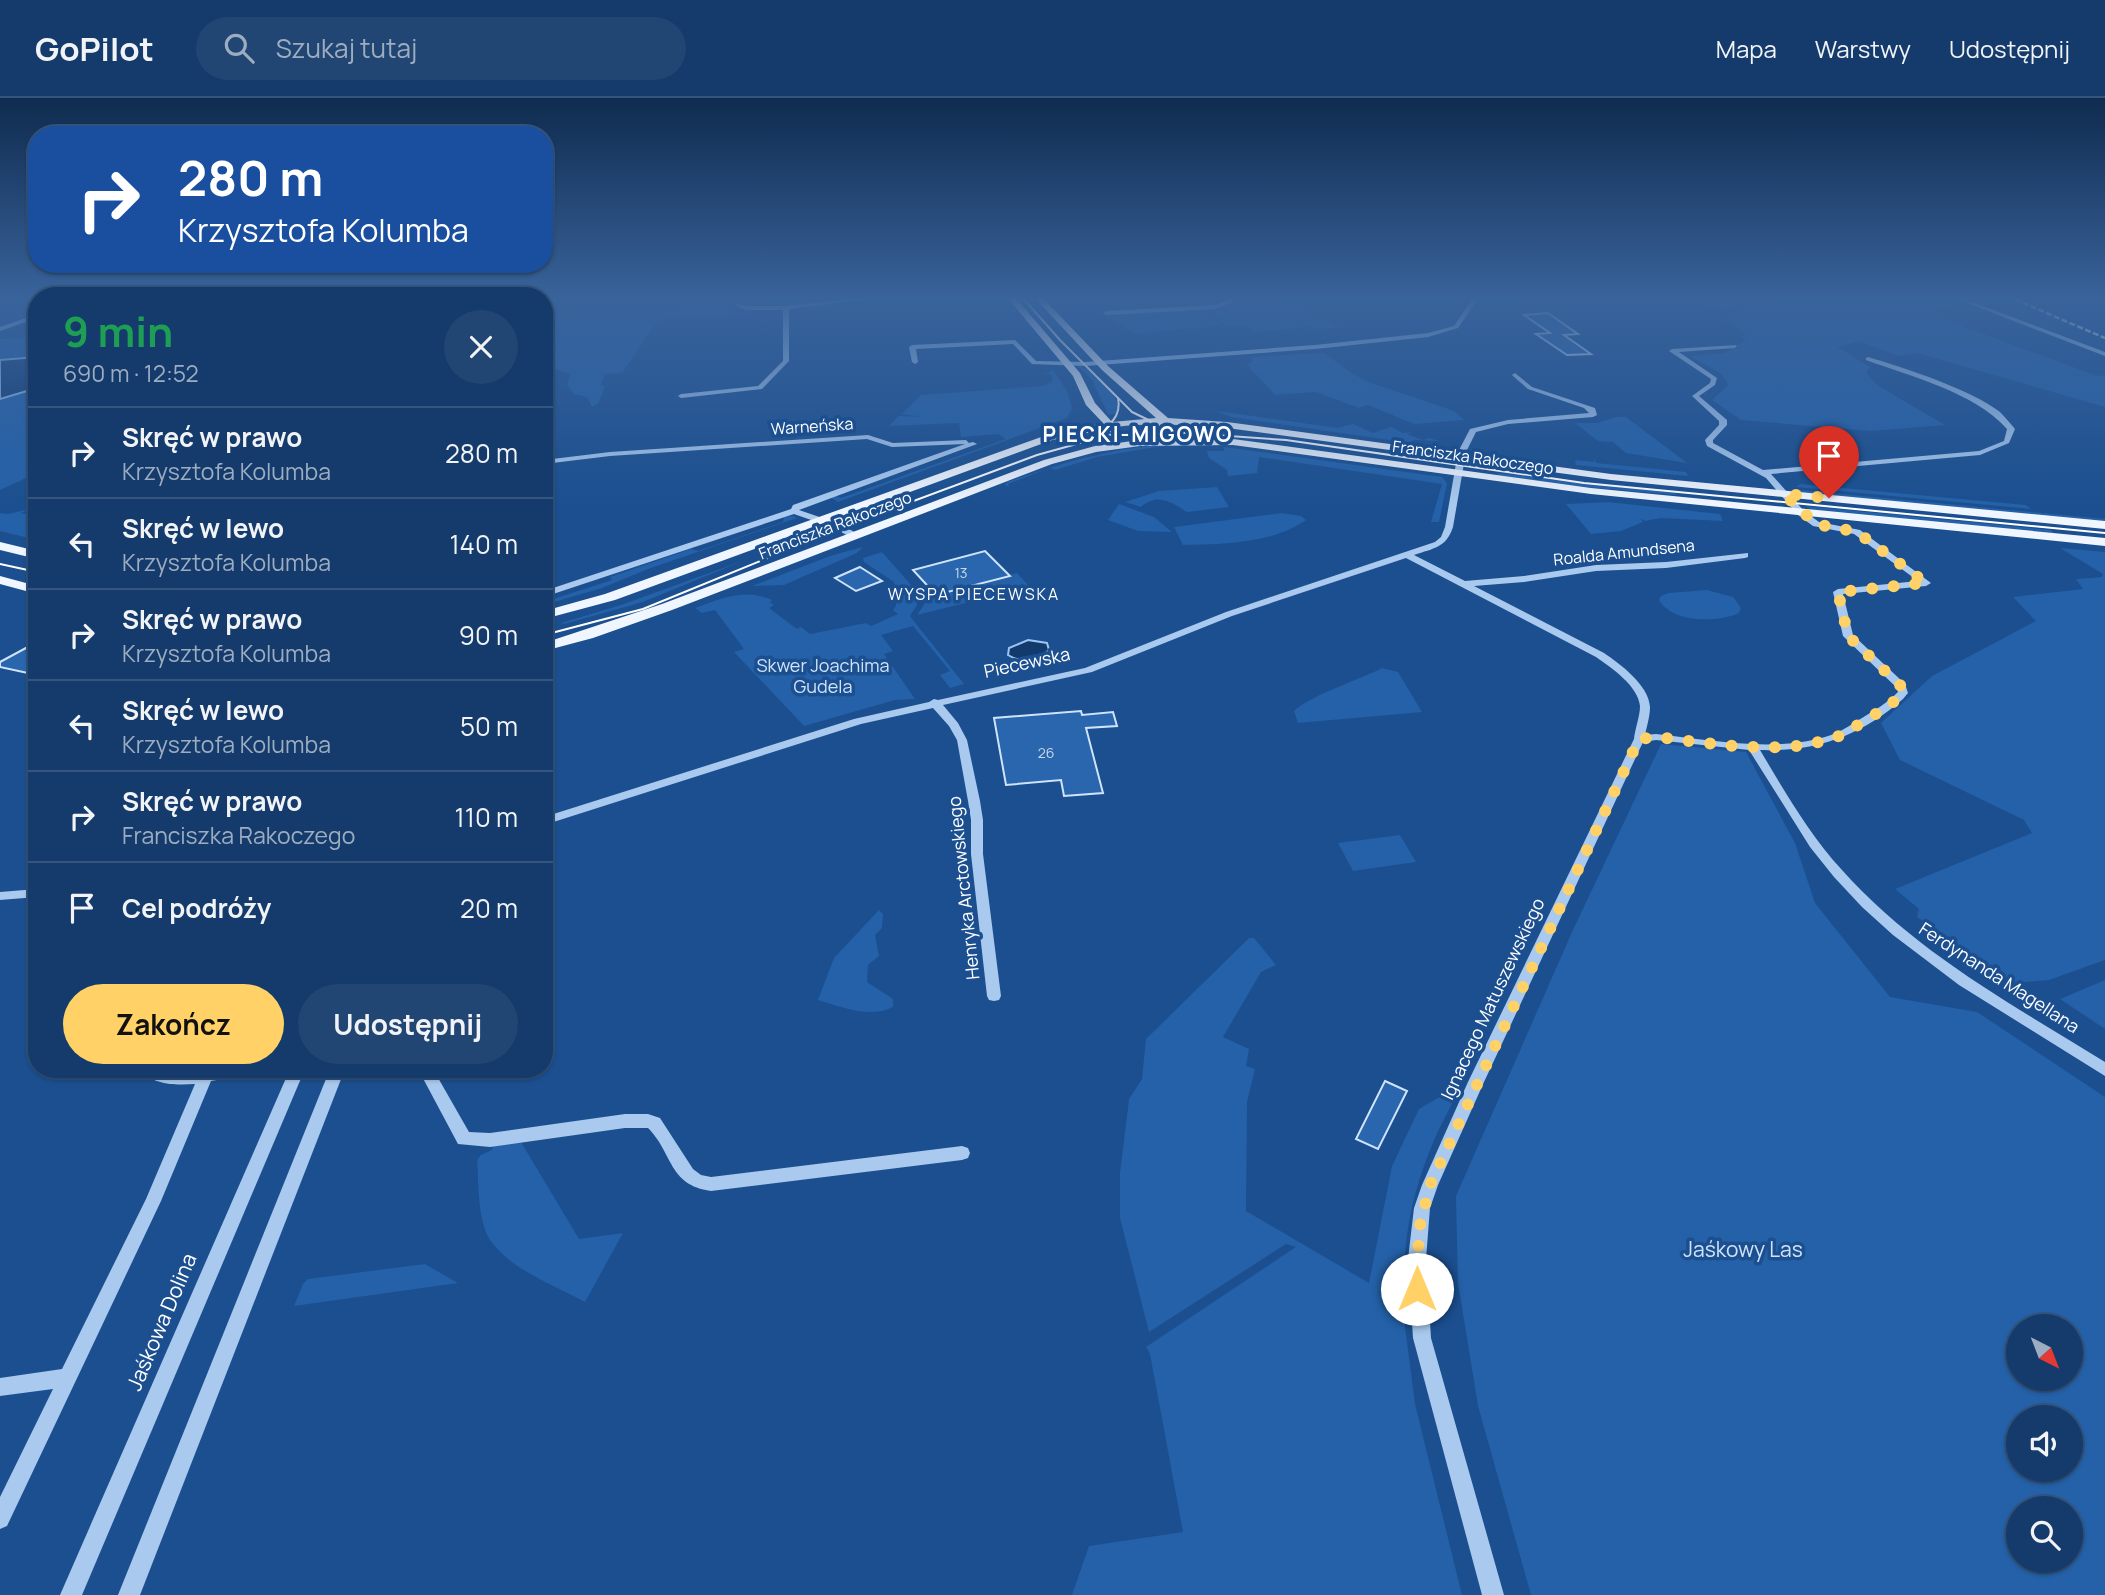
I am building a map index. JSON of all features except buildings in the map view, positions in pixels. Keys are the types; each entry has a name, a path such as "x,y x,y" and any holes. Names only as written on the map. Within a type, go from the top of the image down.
{"main road":[{"path":"1070,366 1082,381 1091,405 1100,412 1107,425"},
{"path":"1103,366 1166,421 1160,432 1140,443"},
{"path":"1077,430 1091,405"},
{"name":"Franciszka Rakoczego","path":"553,613 610,597 1077,430 1166,421 1252,428 1600,476 2105,525"},
{"name":"Franciszka Rakoczego","path":"1107,425 1117,434 1140,443"},
{"name":"Franciszka Rakoczego","path":"553,644 619,625 1058,459 1095,449 1140,443 1209,441 1255,444 1591,491 2105,542"},
{"path":"0,546 28,553"},
{"path":"0,580 28,588"}],"street":[{"path":"681,396 760,388 768,376 783,366"},
{"path":"1639,739 1656,737 1752,746 1805,745 1837,737 1894,704 1903,693 1901,686 1848,636 1838,592 1926,583 1857,532 1820,526 1801,513 1774,480 1710,444 1709,440 1723,425 1723,420 1695,396 1713,384 1714,378 1695,366"},
{"path":"1763,472 1980,453 1996,449 2011,439 2013,432 2009,422 1997,413 1926,378 1889,366"},
{"path":"1459,473 1461,458 1473,431 1481,427 1593,415 1592,410 1586,407 1530,388 1515,375"},
{"name":"Warneńska","path":"553,461 610,454 868,436 892,445 973,444 796,506 794,511 553,591"},
{"name":"Piecewska","path":"553,818 858,721 1088,670 1229,614 1438,544 1445,538 1459,473"},
{"path":"794,511 855,536"},
{"name":"Ignacego Matuszewskiego","path":"1409,555 1600,655 1625,674 1640,692 1645,705 1644,723 1639,739 1466,1104 1422,1208 1417,1259 1422,1338 1493,1595"},
{"name":"Roalda Amundsena","path":"1464,584 1524,579 1588,568 1666,565 1745,555"},
{"name":"Henryka Arctowskiego","path":"934,702 954,725 962,740 977,820 977,854 993,996"},
{"name":"Ferdynanda Magellana","path":"1752,746 1816,848 1888,925 1937,963 2105,1070"},
{"path":"0,896 28,894"},
{"path":"0,1519 153,1201 204,1078"},
{"name":"Jaśkowa Dolina","path":"71,1595 294,1078"},
{"path":"129,1595 334,1078"},
{"path":"430,1078 464,1139 490,1140 625,1121 648,1121 655,1124 687,1174 697,1182 711,1184 962,1153"},
{"path":"0,1387 67,1378"}],"green space":[{"path":"553,366 627,366 622,373 605,374 601,385 605,386 598,404 592,407 587,397 574,394 567,385 570,374"},
{"path":"1078,366 1091,371 1111,391 1116,399 1117,414 1108,414 1092,380"},
{"path":"1248,366 1342,366 1369,382 1454,411 1464,420 1414,424 1368,405 1359,408 1316,392 1275,395"},
{"path":"1708,366 1868,366 1870,367 1866,372 1877,385 1945,425 1871,431 1741,420 1712,400 1728,385 1722,374"},
{"path":"1962,366 2070,366 2097,376 2105,375 2105,407"},
{"path":"1053,370 1067,391 1072,408 1067,418 838,502 830,497 841,498 1006,439 998,434 961,437 959,423 889,426 899,416 922,417 902,414 921,395 1043,386 1052,382 1052,375 1045,374"},
{"path":"28,391 28,477 0,490 0,399"},
{"path":"1217,411 1338,428 1353,424 1373,433 1391,427 1403,433 1412,432 1407,434 1423,440 1429,438 1439,441 1413,440 1411,443 1231,417"},
{"path":"1626,417 1687,463 1626,453 1613,442 1598,441 1575,423 1598,423"},
{"path":"1173,444 1097,457 1055,470 1049,468 1109,452"},
{"path":"1224,447 1442,477 1447,483 1439,522 1431,522 1442,484 1259,457 1257,473 1228,476 1227,470 1209,458 1207,451 1224,451"},
{"path":"1594,458 1596,463 1686,472 1688,476 1576,465 1575,460 1594,462"},
{"path":"1048,469 1008,484 1009,487 1005,485 1007,482"},
{"path":"1497,475 1677,495 1584,487"},
{"path":"1800,484 2026,505 2031,509 1796,487"},
{"path":"1217,487 1229,507 1187,512 1165,500 1153,500 1141,507 1125,502 1159,491"},
{"path":"1789,489 2105,519 2105,522 1800,493"},
{"path":"1608,502 1720,514 1723,521 1661,518 1645,521 1640,518 1643,522 1621,531 1591,534 1566,504"},
{"path":"1119,504 1154,517 1172,532 1138,531 1108,520"},
{"path":"1805,506 2051,530 2055,534 1812,510"},
{"path":"28,509 21,513 28,514 28,538 0,531 0,513"},
{"path":"1282,513 1301,516 1306,520 1293,528 1263,538 1214,544 1183,545 1174,527"},
{"path":"784,517 797,518 648,569 602,588 553,602 553,599 612,580 610,577 691,549 698,551 783,522"},
{"path":"863,547 857,553 784,585 752,586 830,556"},
{"path":"2060,548 2105,552 2105,960 2049,980 2014,983 1917,917 1919,909 1895,889 2032,833 2024,820 1900,760 1881,723 1932,676 2036,621 2013,597 2083,589 2076,579 2102,577 2103,574"},
{"name":"Skwer Joachima Gudela","path":"882,552 912,586 917,605 910,616 964,684 950,688 940,675 950,671 913,626 881,635 893,651 884,654 915,699 895,700 804,726 734,652 744,649 715,610 702,613 695,608 734,596 762,596 772,600 770,602 774,605 769,608 797,629 801,627 810,634 866,623 871,626 898,614 893,610 896,606 894,582 864,562 863,558"},
{"path":"745,560 643,602 561,623 621,605"},
{"path":"1017,573 1030,587 917,615 929,597"},
{"path":"1707,590 1733,597 1741,608 1739,613 1719,618 1696,619 1674,613 1665,608 1659,600 1661,596 1669,593"},
{"path":"1382,668 1398,672 1422,712 1298,723 1294,711 1302,705"},
{"name":"Jaśkowy Las","path":"1661,744 1746,752 1795,843 1815,903 1890,997 1977,1012 2105,1097 2105,1595 1531,1595 1478,1406 1458,1283 1456,1196 1572,932"},
{"path":"1400,835 1416,862 1353,871 1338,843"},
{"path":"879,910 883,914 882,928 875,935 879,956 868,965 867,982 893,999 893,1007 865,1012 818,1000 834,958"},
{"path":"1249,938 1254,938 1276,965 1261,972 1223,1037 1249,1049 1246,1066 1255,1069 1247,1102 1246,1211 1369,1283 1392,1166 1419,1109 1441,1096 1449,1085 1458,1089 1435,1138 1414,1198 1405,1259 1405,1301 1402,1303 1415,1404 1462,1595 1072,1595 1089,1546 1183,1532 1150,1354 1146,1347 1296,1247 1286,1244 1149,1332 1120,1218 1120,1173 1129,1099 1142,1079 1146,1039"},
{"path":"2105,980 2105,1029 2060,999"},
{"path":"521,1142 579,1239 623,1233 585,1302 509,1260 490,1240 486,1231 479,1201 477,1160 492,1150 493,1146"},
{"path":"425,1264 458,1283 294,1306 303,1284 308,1279"}],"shaded area":[{"path":"0,366 28,366 28,391 0,399"},
{"path":"1028,640 1047,643 1049,650 1040,657 1029,660 1008,655 1009,648"}],"tram line":[{"path":"1086,366 1118,398"},
{"path":"1094,435 1116,416 1118,398"},
{"path":"1118,398 1132,412 1163,427"},
{"path":"553,633 643,609 841,528 1037,455 1109,435 1143,430 1286,440 1584,483 2105,533"},
{"path":"0,564 28,570"}],"district":[{"name":"PIECKI-MIGOWO","path":"1138,435"},
{"name":"WYSPA PIECEWSKA","path":"974,594"}],"route":[{"path":"1417,1289 1419,1229 1422,1208 1430,1185 1639,739 1656,737 1779,747 1805,745 1837,737 1894,704 1903,693 1901,686 1848,636 1838,592 1926,583 1857,532 1816,524 1801,513 1784,494 1829,498"}]}
